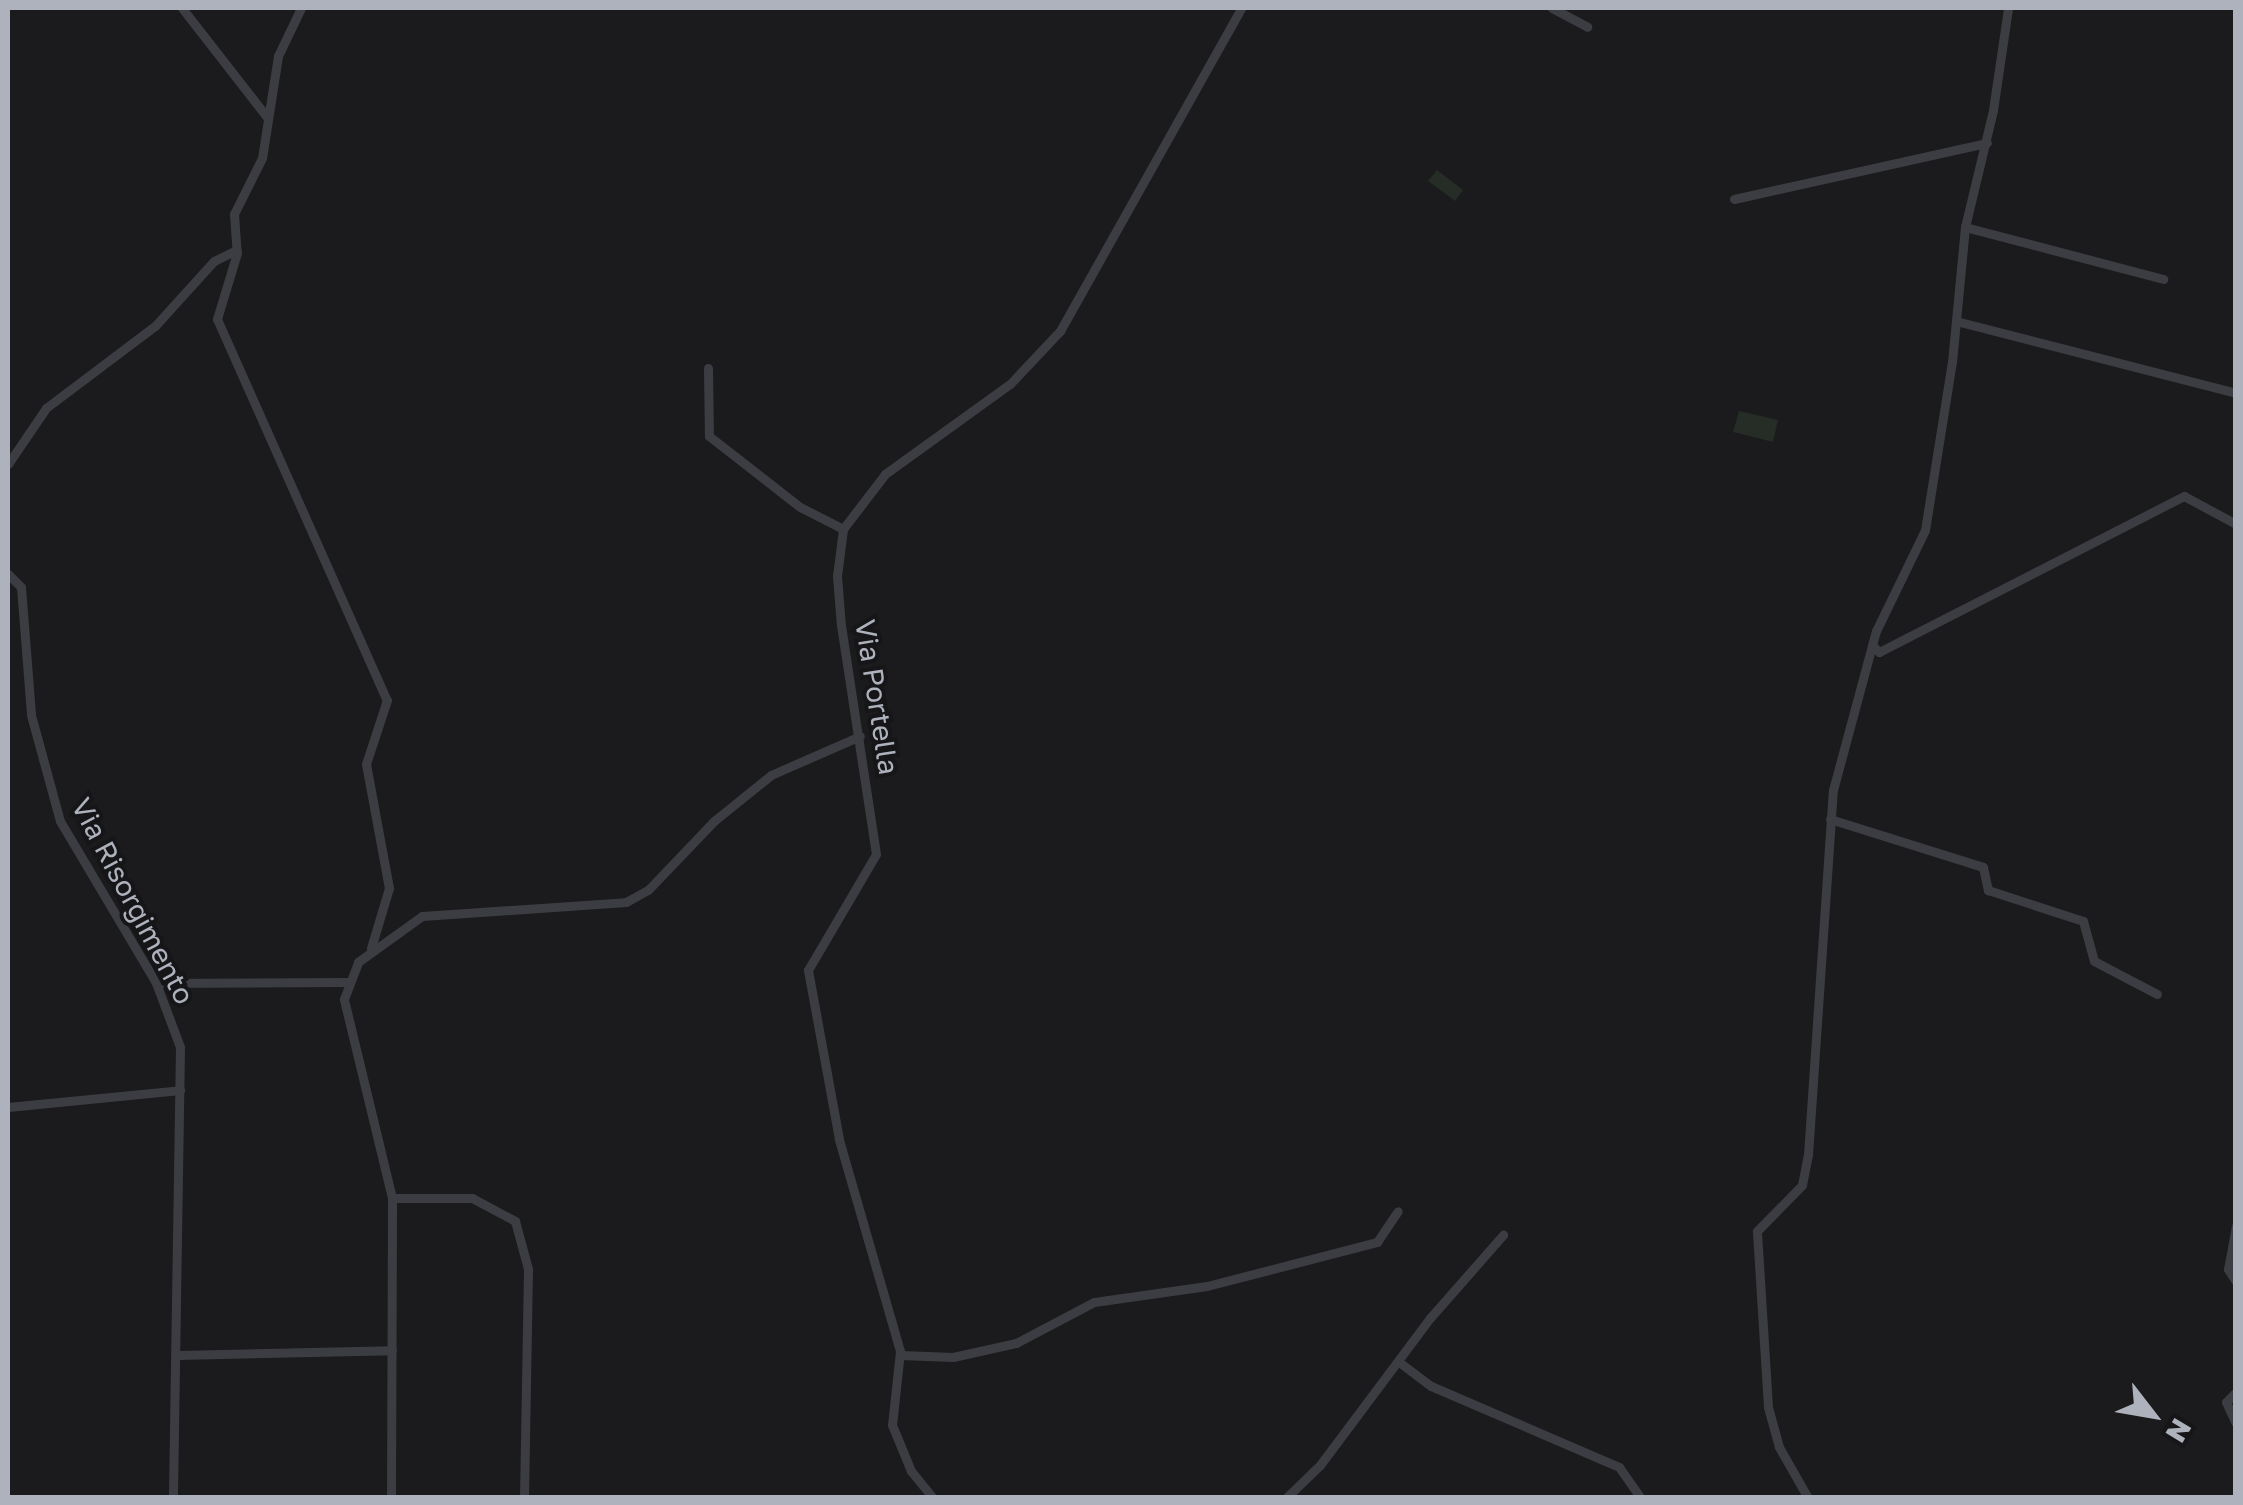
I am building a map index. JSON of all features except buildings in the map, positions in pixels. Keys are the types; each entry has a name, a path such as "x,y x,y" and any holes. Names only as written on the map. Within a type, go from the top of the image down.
{"street":[{"path":"182,8 266,116"},
{"path":"301,8 278,56 262,158 234,214 237,250 217,319 387,700 366,764 390,888 370,948 346,982 344,998 392,1198 391,1498"},
{"path":"708,368 709,436 800,507 842,529 885,474 1010,384 1060,331 1241,8"},
{"path":"1552,8 1587,27"},
{"path":"1808,1498 1779,1447 1768,1406 1755,1252 1757,1230 1802,1185 1808,1156 1830,819 1843,737 1872,645 1925,530 1956,320 1965,227 1986,143 2008,8"},
{"path":"1734,199 1986,143"},
{"path":"1965,227 2163,280"},
{"path":"8,464 46,408 155,326 214,261 237,250"},
{"path":"1956,320 2236,392"},
{"path":"1872,645 1879,652 2184,496 2236,524"},
{"name":"Via Portella","path":"842,529 840,610 876,854 808,970 839,1139 900,1355 892,1425 910,1471 933,1498"},
{"name":"Via Risorgimento","path":"8,574 22,587 32,715 60,820 156,983 180,1047 173,1498"},
{"path":"370,948 422,916 626,902 674,867 748,791 826,746 860,736"},
{"path":"1830,819 1983,867 1988,890 2083,921 2094,961 2157,994"},
{"path":"156,983 346,982"},
{"path":"8,1107 180,1090"},
{"path":"392,1198 472,1198 514,1220 528,1269 524,1498"},
{"path":"900,1355 954,1357 1016,1343 1094,1302 1207,1286 1377,1242 1398,1211"},
{"path":"2236,1226 2228,1270 2236,1282"},
{"path":"1286,1498 1320,1465 1502,1236"},
{"path":"178,1355 392,1350"},
{"path":"1399,1362 1430,1386 1619,1467 1642,1498"},
{"path":"2236,1392 2226,1402 2236,1423"}],"shaded area":[{"path":"1437,170 1463,190 1455,201 1428,181"},
{"path":"1739,411 1778,420 1773,442 1733,432"}]}
